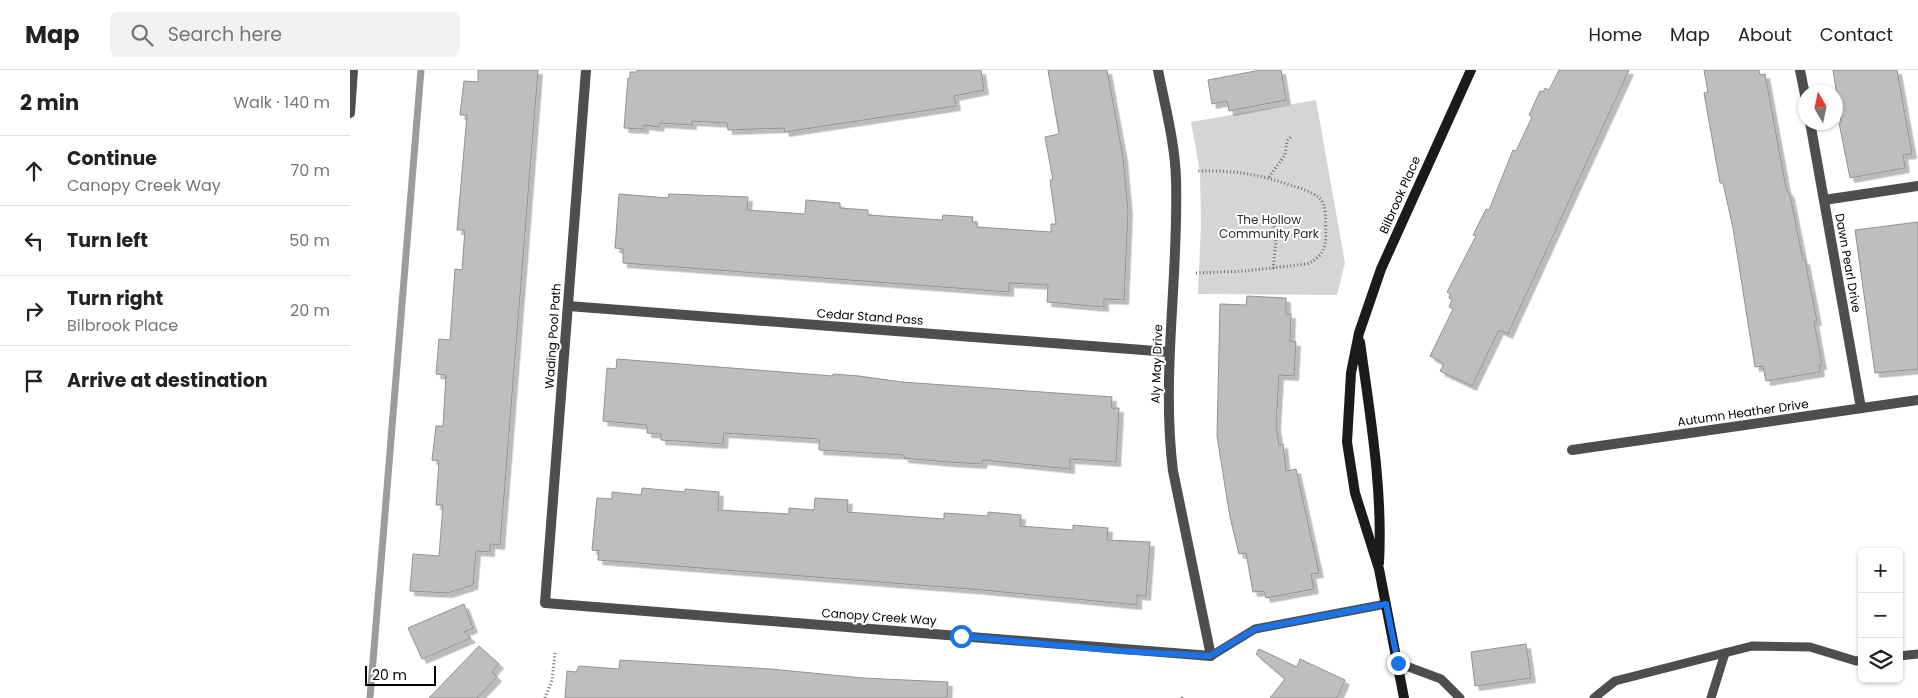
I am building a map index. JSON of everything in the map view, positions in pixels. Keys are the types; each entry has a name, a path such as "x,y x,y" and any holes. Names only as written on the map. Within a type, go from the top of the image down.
{"street":[{"path":"350,112 353,70"},
{"name":"Wading Pool Path","path":"545,604 586,70"},
{"name":"Aly May Drive","path":"1158,70 1176,176 1168,418 1173,471 1210,656"},
{"name":"Bilbrook Place","path":"1404,698 1379,569 1355,493 1347,442 1351,373 1358,333 1381,269 1471,70"},
{"path":"1800,70 1803,85"},
{"name":"Dawn Pearl Drive","path":"1811,130 1861,408"},
{"path":"1824,200 1918,186"},
{"name":"Cedar Stand Pass","path":"568,306 1169,352"},
{"name":"Bilbrook Place","path":"1358,333 1379,489 1381,525 1379,569"},
{"name":"Autumn Heather Drive","path":"1572,450 1918,400"},
{"name":"Canopy Creek Way","path":"545,604 1210,656"}],"lane":[{"path":"1210,656 1255,629 1386,604"},
{"path":"1594,698 1615,681 1752,646 1810,647 1858,661"},
{"path":"1711,698 1725,653"},
{"path":"1903,656 1918,654"},
{"path":"1398,663 1441,679 1460,698"}],"path":[{"path":"1269,177 1285,155 1288,141 1291,137"},
{"path":"1196,273 1273,269 1307,264 1316,260 1322,253 1326,241 1324,206 1318,197 1269,177 1232,170 1198,172"},
{"path":"1273,220 1276,240 1273,269"},
{"path":"545,698 552,680 554,653"}],"green space":[{"name":"The Hollow Community Park","path":"1316,100 1345,263 1337,295 1198,294 1201,224 1200,172 1191,122"}],"building":[{"path":"478,70 538,70 500,545 490,544 490,552 476,551 473,585 448,593 410,591 413,554 439,556 443,505 436,505 439,461 432,460 436,426 443,426 446,375 436,374 439,339 450,340 455,269 462,270 465,230 457,230 467,115 460,115 464,81 478,82"},
{"path":"637,70 981,70 984,90 954,96 956,106 785,132 784,128 728,130 727,123 692,121 692,125 660,123 659,127 644,125 644,129 624,128 628,78 630,78 630,72 637,72"},
{"path":"1048,70 1107,70 1123,157 1128,211 1124,300 1104,299 1104,307 1047,302 1048,285 1009,283 1009,292 623,263 623,249 615,248 619,194 668,198 669,194 748,197 747,210 805,214 806,200 840,203 840,208 868,210 868,215 942,220 943,215 973,217 972,222 977,223 977,227 1051,232 1051,224 1056,224 1050,180 1053,180 1045,137 1059,134"},
{"path":"1261,70 1281,70 1286,100 1229,111 1227,101 1212,104 1208,80"},
{"path":"1559,70 1629,70 1508,334 1499,330 1472,386 1440,371 1444,364 1430,356 1453,309 1449,307 1452,300 1447,292 1476,236 1473,235 1486,209 1489,210 1513,150 1516,151 1532,117 1529,115 1540,91 1543,92 1545,88 1549,90"},
{"path":"1704,70 1759,70 1760,75 1765,74 1786,188 1790,195 1817,321 1814,321 1822,365 1819,365 1820,372 1766,381 1763,366 1755,367 1733,228 1723,183 1720,183 1704,93 1708,92"},
{"path":"1833,70 1897,70 1912,154 1903,155 1905,168 1850,178 1840,130 1843,130 1843,85 1835,85"},
{"path":"1918,222 1918,369 1875,373 1855,230"},
{"path":"1247,296 1286,298 1286,314 1291,314 1290,341 1296,342 1294,376 1279,375 1276,425 1279,445 1283,444 1286,471 1296,469 1319,573 1311,574 1314,589 1266,598 1264,591 1253,592 1246,553 1239,554 1230,517 1217,436 1220,304 1246,305"},
{"path":"617,359 833,376 833,374 902,382 1112,397 1111,408 1119,408 1116,462 1070,459 1070,469 983,460 982,464 948,462 904,458 904,455 819,450 819,439 724,433 723,444 661,440 661,434 647,433 647,425 603,421 607,368 616,369"},
{"path":"642,488 685,492 685,489 719,492 718,510 789,514 789,508 814,510 815,498 848,500 847,512 944,519 944,513 988,516 988,512 1021,515 1020,526 1073,530 1073,525 1108,528 1107,540 1150,542 1146,596 1137,595 1137,605 982,590 598,560 599,551 592,550 597,498 612,499 612,492 641,495"},
{"path":"464,604 473,628 464,632 471,638 422,659 408,628"},
{"path":"1526,644 1531,678 1475,686 1471,652"},
{"path":"479,646 499,664 492,672 497,677 477,698 429,698"},
{"path":"1259,649 1297,667 1300,659 1345,680 1337,698 1270,698 1285,679 1256,654"},
{"path":"620,660 771,669 863,678 948,682 947,698 565,698 567,671 576,672 579,666 619,669"}],"waterway":[{"path":"370,698 421,70"}],"route":[{"path":"961,636 1120,651 1210,656 1255,629 1386,604 1398,663"}]}
